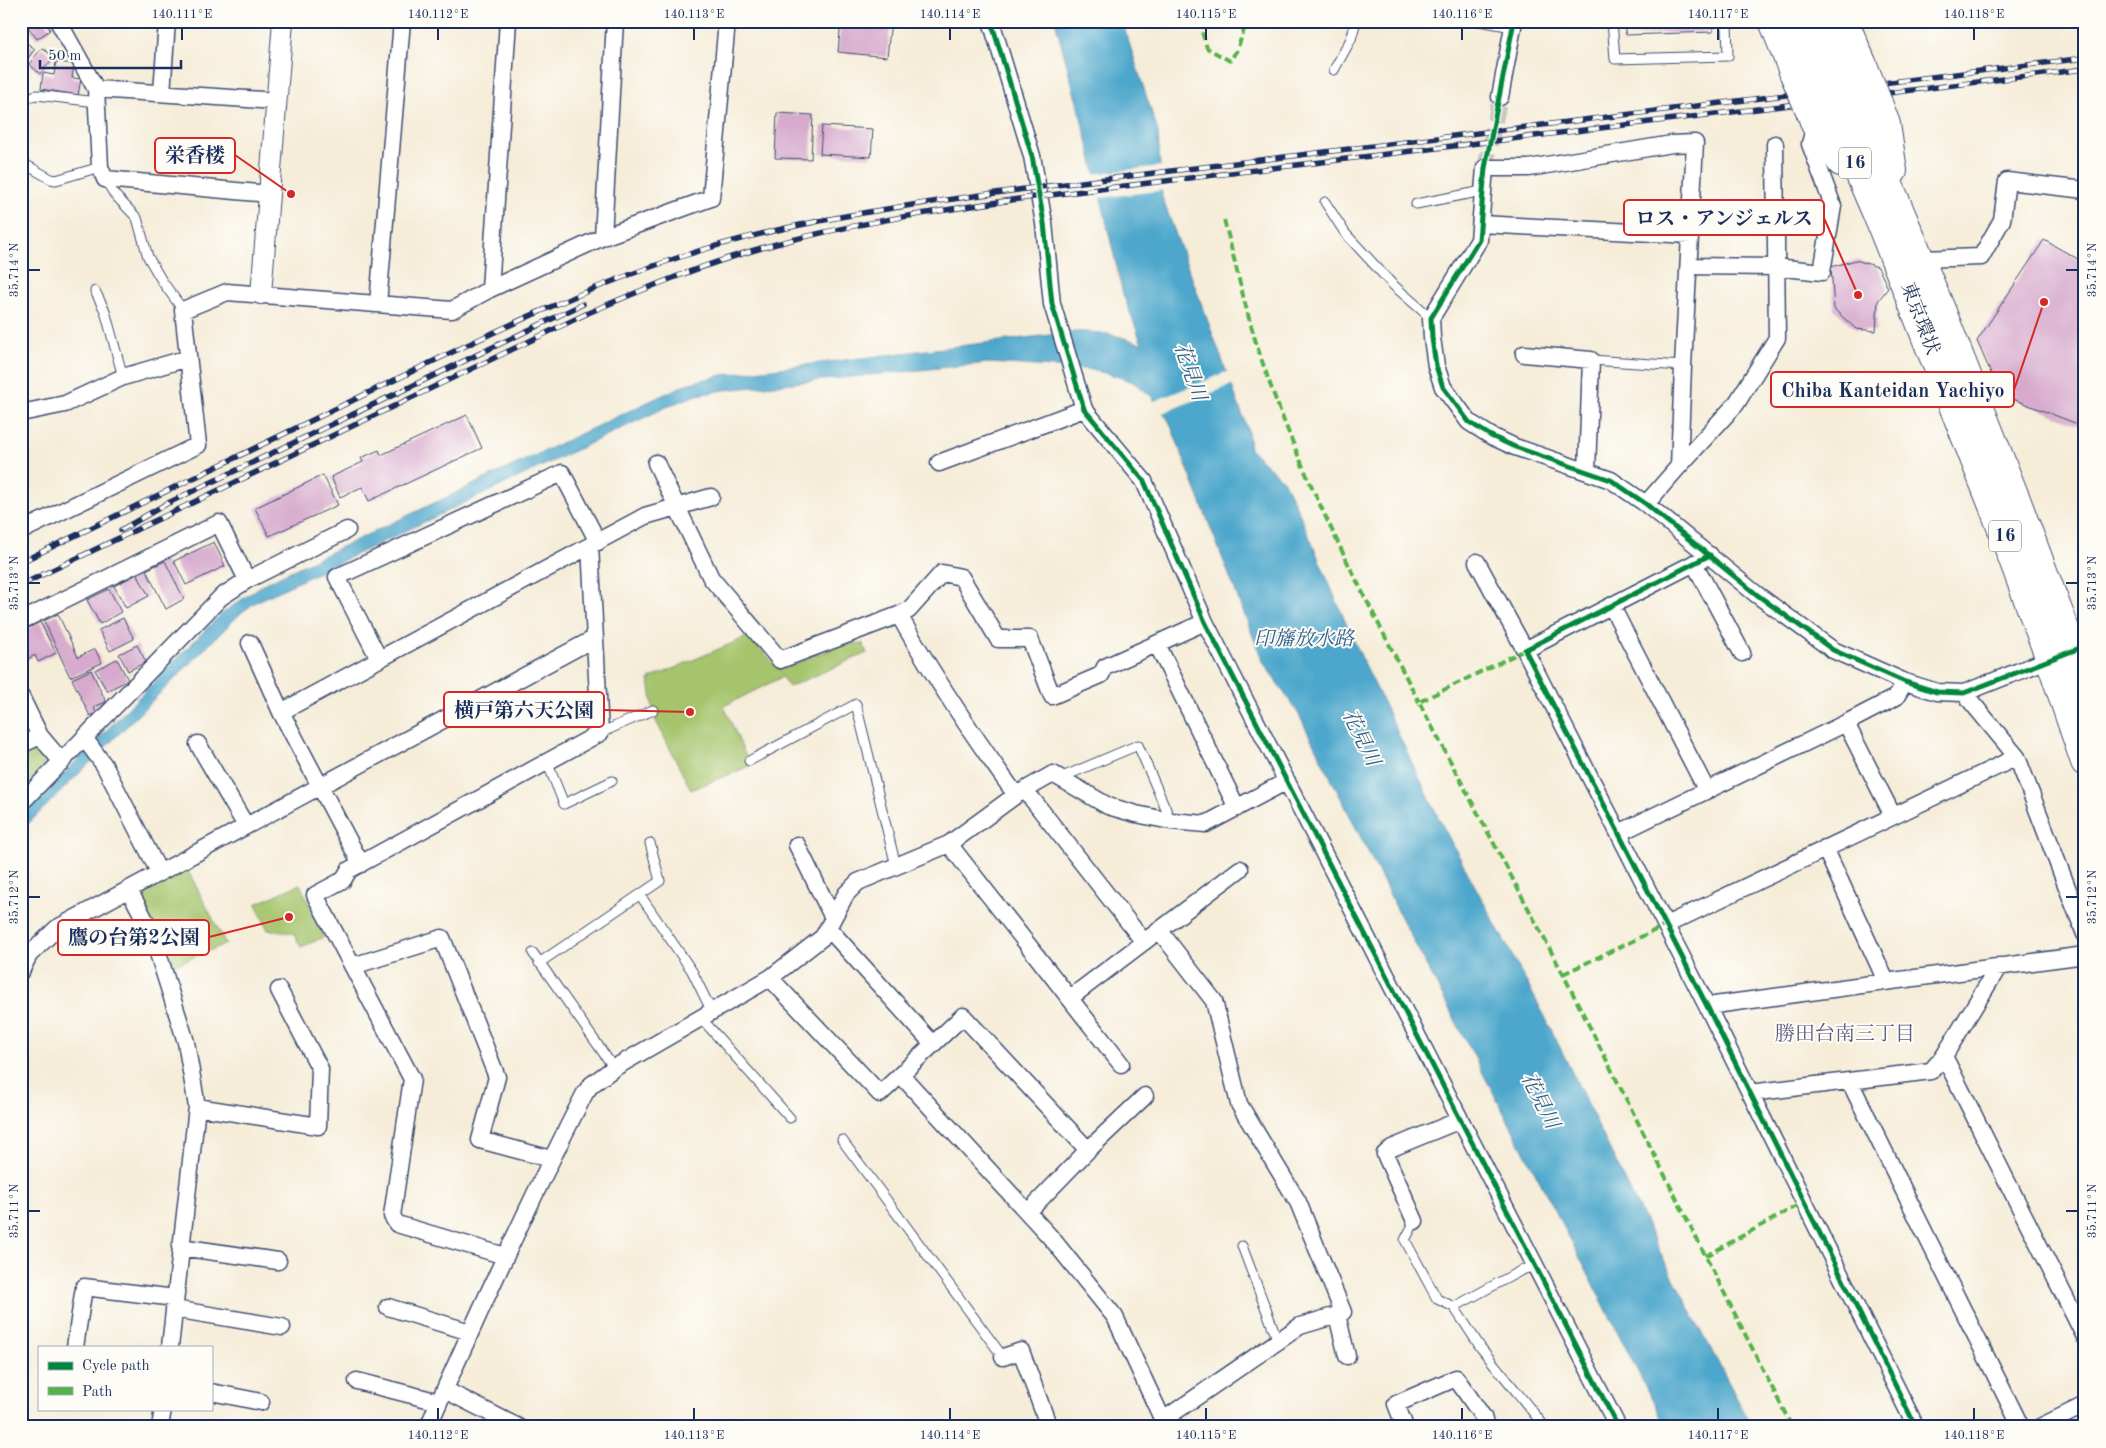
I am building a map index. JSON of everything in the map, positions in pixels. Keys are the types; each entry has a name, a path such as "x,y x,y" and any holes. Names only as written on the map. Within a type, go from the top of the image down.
{"highway":[{"path":"1773,21 1828,70"},
{"name":"東京環状","path":"1794,21 1828,70"},
{"name":"東京環状","path":"1821,21 1828,70 1838,111 1888,213 1995,511 2085,682"},
{"path":"1844,21 1828,70 1838,111 1886,124 1888,213"},
{"name":"東京環状","path":"1888,213 1920,259 2013,493 2069,652 2085,762"}],"street":[{"path":"58,21 96,96 103,173 268,194"},
{"path":"162,93 166,21"},
{"path":"261,294 283,21"},
{"path":"378,304 402,21"},
{"path":"490,289 508,21"},
{"path":"603,237 615,21"},
{"path":"21,531 198,445 183,310 227,292 452,310 490,289 603,237 711,198 727,21"},
{"path":"991,21 1032,156 1044,224 1052,304 1084,409 1144,482 1205,622 1618,1427"},
{"path":"1500,97 1514,24"},
{"path":"96,96 162,93 276,101"},
{"path":"1689,266 1776,267 1822,272 1833,206 1810,144 1838,111"},
{"path":"1680,466 1683,366 1695,143 1672,144 1529,168 1485,168 1479,240 1432,318 1432,338 1436,366 1443,387 1469,422 1491,436 1515,447 1611,480 1646,504 1756,594 1833,650 1904,682 1937,692 1964,693 2069,652"},
{"path":"1646,504 1736,404 1777,338 1775,144"},
{"path":"1920,259 1981,257 2002,220 2007,181 2085,190"},
{"path":"1481,224 1690,235"},
{"path":"1524,354 1591,360 1587,472"},
{"path":"21,413 65,404 123,377 188,358"},
{"path":"939,463 1084,409"},
{"path":"656,463 711,578 780,660 909,610 942,573 961,577 998,639 1030,639 1052,696 1101,675 1105,667 1205,622"},
{"path":"379,660 337,577 562,473 594,544 595,638 600,733 349,870 343,880 315,895 412,1079 392,1216 397,1224 505,1256"},
{"path":"281,712 645,516 711,496"},
{"path":"21,621 219,523 247,580"},
{"path":"21,803 62,762 87,741 222,597 247,580 347,530"},
{"path":"1525,650 1710,555"},
{"path":"1477,562 1525,650 1666,925 1916,1427"},
{"path":"1694,563 1742,654"},
{"path":"1612,607 1706,789"},
{"path":"899,615 923,658 968,728 1144,942"},
{"path":"21,971 29,955 57,928 595,638"},
{"path":"250,644 281,712 361,864"},
{"path":"1156,644 1237,808"},
{"path":"1619,833 1706,789 1846,724 1896,697 1904,682"},
{"path":"1964,693 2017,757 2085,934"},
{"path":"21,697 40,736 62,762"},
{"path":"1846,724 1893,816"},
{"path":"21,745 40,736"},
{"path":"87,741 104,765 160,872"},
{"path":"198,744 246,826"},
{"path":"1666,925 2017,757"},
{"path":"428,1427 505,1256 551,1160 585,1093 591,1085 614,1068 770,978 823,937 846,894 858,882 949,844 1020,793 1053,774 1108,806 1171,821 1206,824 1287,781"},
{"path":"949,844 1121,1064"},
{"path":"797,845 830,923 933,1044"},
{"path":"1825,848 1886,981"},
{"path":"1070,998 1240,869"},
{"path":"129,890 151,931 163,968 186,1042 197,1107 170,1346"},
{"path":"901,1075 1053,1240 1114,1317 1164,1423 1300,1326 1343,1312 1298,1202 1239,1104 1214,1001 1159,930"},
{"path":"353,966 442,938 497,1077 480,1140 551,1160"},
{"path":"1707,1006 2085,955"},
{"path":"1750,1093 1931,1071 1944,1056 1999,966"},
{"path":"770,978 880,1094 963,1016 1088,1150"},
{"path":"197,1107 318,1126 320,1069 279,990"},
{"path":"1944,1056 2085,1337"},
{"path":"1850,1082 2021,1427"},
{"path":"1028,1212 1088,1150 1145,1096"},
{"path":"1415,1221 1385,1154 1392,1148 1460,1120"},
{"path":"180,1247 278,1262"},
{"path":"74,1346 84,1287 282,1327"},
{"path":"388,1307 470,1332"},
{"path":"1337,1315 1347,1356"},
{"path":"1003,1357 1021,1351 1050,1427"},
{"path":"1405,1427 1396,1404 1456,1378 1483,1417 1486,1427"},
{"path":"357,1381 442,1396 518,1427"},
{"path":"212,1392 261,1402"},
{"path":"2040,1427 2085,1405"},
{"path":"160,1427 163,1410"}],"lane":[{"path":"1334,70 1351,39 1356,21"},
{"path":"1479,21 1514,24"},
{"path":"1612,21 1615,59 1728,56 1727,21"},
{"path":"21,99 37,95 96,96"},
{"path":"21,162 56,180 103,173 114,194 138,218 148,257 162,281 183,310"},
{"path":"1416,204 1483,191"},
{"path":"1325,202 1345,233 1393,285 1432,318"},
{"path":"95,291 105,311 123,377"},
{"path":"1591,360 1683,366"},
{"path":"749,762 856,704 896,866"},
{"path":"600,733 653,710"},
{"path":"1060,778 1138,744 1171,821"},
{"path":"546,762 564,804 612,781"},
{"path":"539,963 660,881 650,843"},
{"path":"640,895 692,971 706,1015 790,1118"},
{"path":"533,953 614,1068"},
{"path":"842,1140 1003,1357"},
{"path":"1415,1221 1405,1240 1437,1299 1454,1307 1481,1348 1545,1427"},
{"path":"1242,1246 1278,1342"},
{"path":"1454,1307 1522,1270 1535,1266"}],"green space":[{"path":"749,636 780,670 843,644 863,643 867,653 789,687 782,677 724,706 750,766 691,790 654,717 649,679"},
{"path":"37,750 44,760 43,767 21,790 21,756"},
{"path":"187,869 226,944 169,967 141,900 146,892"},
{"path":"300,884 324,937 301,947 293,933 268,930 256,904"}],"water":[{"name":"印旛放水路","path":"1055,21 1122,21 1158,132 1162,197 1248,430 1250,449 1283,480 1298,510 1351,635 1439,819 1544,1015 1662,1256 1752,1427 1666,1427 1579,1256 1402,919 1298,713 1263,662 1169,421 1151,396 1133,382 1110,374 1086,369 988,363 725,390 697,395 673,404 256,602 241,613 21,831 21,817 220,615 265,583 686,384 722,375 1074,332 1109,334 1142,344 1123,294 1089,147"}],"pier":[{"path":"1162,166 1164,190 1099,198 1093,174"},
{"path":"1229,371 1234,384 1160,414 1152,402"}],"building":[{"path":"21,21 45,21 50,30 37,39 25,23 21,25"},
{"path":"841,21 891,21 887,57 838,52"},
{"path":"1623,21 1713,21 1713,32 1626,35"},
{"path":"21,39 35,49 21,67"},
{"path":"42,48 54,57 40,74 29,64"},
{"path":"56,62 74,64 72,78 81,79 78,95 41,89 43,73 54,75"},
{"path":"777,113 813,115 811,159 775,158"},
{"path":"822,126 873,129 871,157 820,154"},
{"path":"2044,240 2085,263 2085,427 2000,394 1977,341"},
{"path":"1856,260 1878,267 1888,288 1878,301 1876,331 1856,329 1834,309 1831,267"},
{"path":"467,415 482,448 369,501 362,487 340,497 331,477 363,462 361,458 379,450 381,455"},
{"path":"323,475 338,505 269,536 255,508"},
{"path":"214,542 225,566 186,585 174,561"},
{"path":"165,561 184,599 166,609 146,570"},
{"path":"137,574 149,596 126,608 114,586"},
{"path":"109,589 121,612 100,624 87,600"},
{"path":"58,614 78,657 95,649 102,663 70,677 44,621"},
{"path":"123,618 134,639 110,651 99,630"},
{"path":"40,622 56,653 38,662 35,655 21,663 21,632"},
{"path":"137,645 146,662 128,671 119,654"},
{"path":"117,659 128,680 107,691 95,670"},
{"path":"91,670 106,702 94,707 96,713 90,716 72,679"}],"tunnel":[{"path":"1485,168 1500,97"}],"railway":[{"path":"21,562 486,336 562,302 680,257 765,233 851,215 1025,189 2085,58"},
{"path":"21,585 588,313 697,269 765,247 895,218 1026,198 2085,69"},
{"path":"121,530 166,504 583,304"}],"marked path":[{"path":"1206,21 1202,32 1207,48 1230,61 1237,50 1247,21"},
{"path":"1224,220 1254,336 1293,442 1332,530 1419,702"},
{"path":"1525,650 1419,702 1563,974 1792,1427"},
{"path":"1563,974 1666,925"},
{"path":"1706,1256 1804,1202"}],"cycle path":[{"path":"991,21 1032,156 1044,223 1052,304 1084,409 1144,481 1205,622 1618,1427"},
{"path":"1514,21 1485,168 1479,240 1431,318 1436,366 1443,387 1469,422 1491,436 1515,447 1611,480 1646,504 1756,594 1833,650 1905,682 1937,692 1964,693 2085,646"},
{"path":"1710,555 1525,650 1707,1006 1916,1427"}],"place":[{"name":"栄香楼","path":"291,194"},
{"name":"ロス・アンジェルス","path":"1858,295"},
{"name":"Chiba Kanteidan Yachiyo","path":"2044,302"},
{"name":"横戸第六天公園","path":"690,712"},
{"name":"鷹の台第2公園","path":"289,917"}],"district":[{"name":"勝田台南三丁目","path":"1845,1035"}],"water label":[{"name":"花見川","path":"1189,372"},
{"name":"花見川","path":"1360,738"},
{"name":"花見川","path":"1539,1101"}]}
